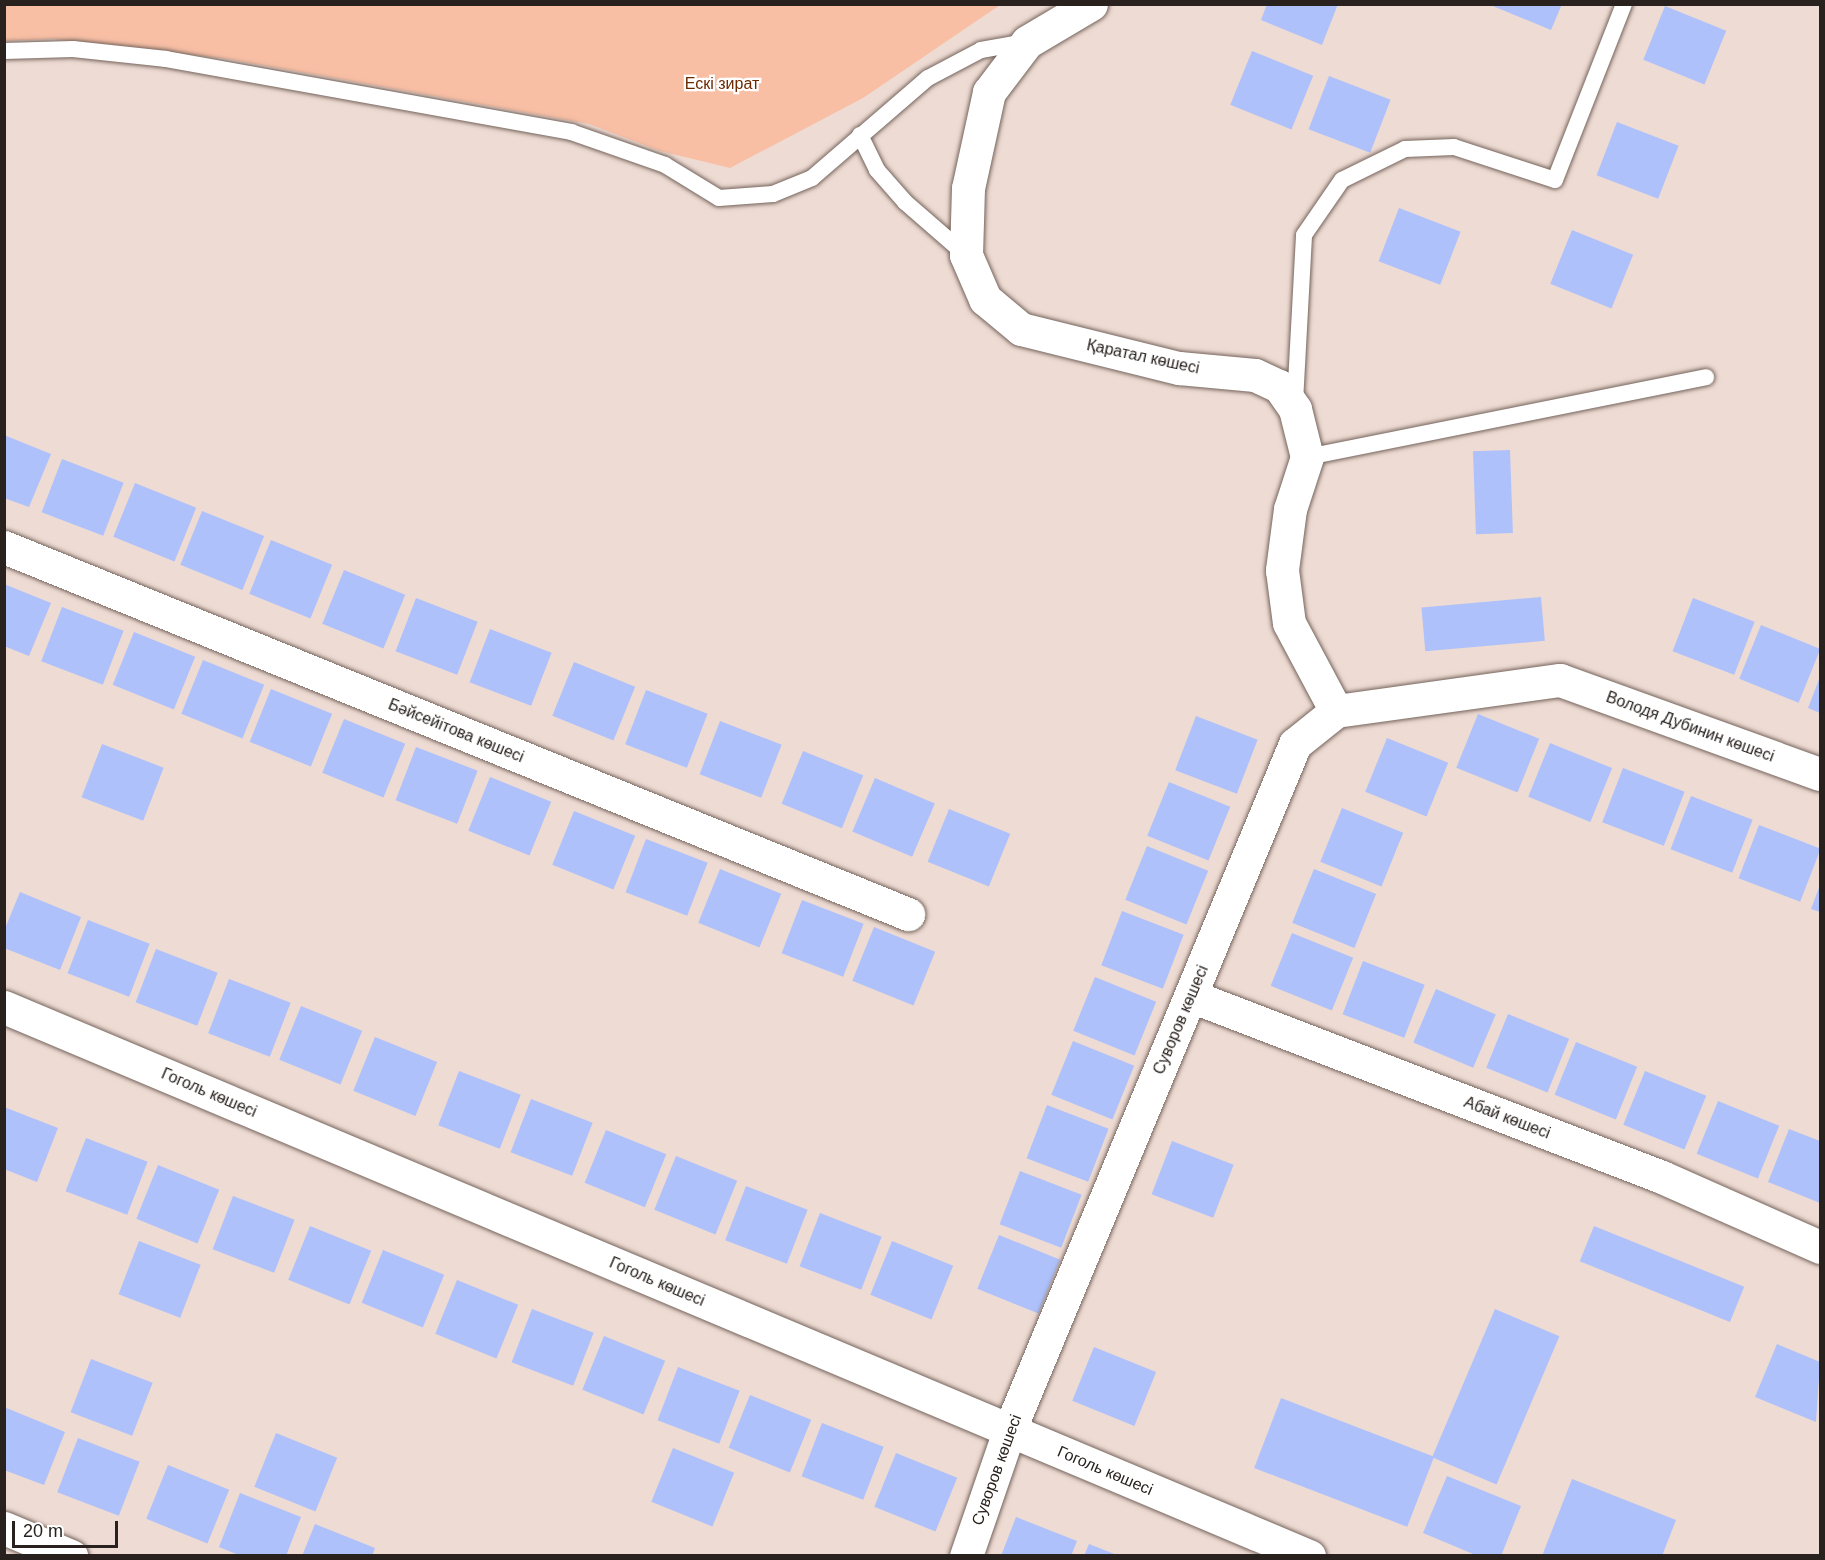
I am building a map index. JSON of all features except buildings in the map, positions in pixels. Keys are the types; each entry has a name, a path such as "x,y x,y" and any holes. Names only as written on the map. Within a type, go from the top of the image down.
{"street":[{"name":"Қаратал көшесі","path":"1091,4 1027,42 988,92 968,188 966,255 985,298 1021,328 1179,368 1255,375 1279,386 1295,409 1307,457"},
{"path":"1307,457 1290,510 1282,570 1289,623 1336,711"},
{"name":"Бәйсейітова көшесі","path":"4,547 908,914"},
{"name":"Володя Дубинин көшесі","path":"1336,711 1560,680 1821,774"},
{"name":"Суворов көшесі","path":"966,1556 1009,1431 1295,744 1336,711"},
{"name":"Абай көшесі","path":"1191,996 1662,1177 1821,1247"},
{"name":"Гоголь көшесі","path":"4,1007 1310,1556"},
{"path":"4,1528 71,1556"}],"lane":[{"path":"1295,409 1304,235 1342,180 1405,149 1454,147 1555,180 1624,4"},
{"path":"4,51 73,49 166,59 571,132 665,165 719,198 773,194 812,178 928,78 981,50 1027,42"},
{"path":"860,135 878,170 905,202 966,255"},
{"path":"1307,457 1706,377"}],"green space":[{"name":"Ескі зират","path":"4,5 1000,5 863,98 730,168 660,151 589,124 227,59 53,39 5,41"}]}
